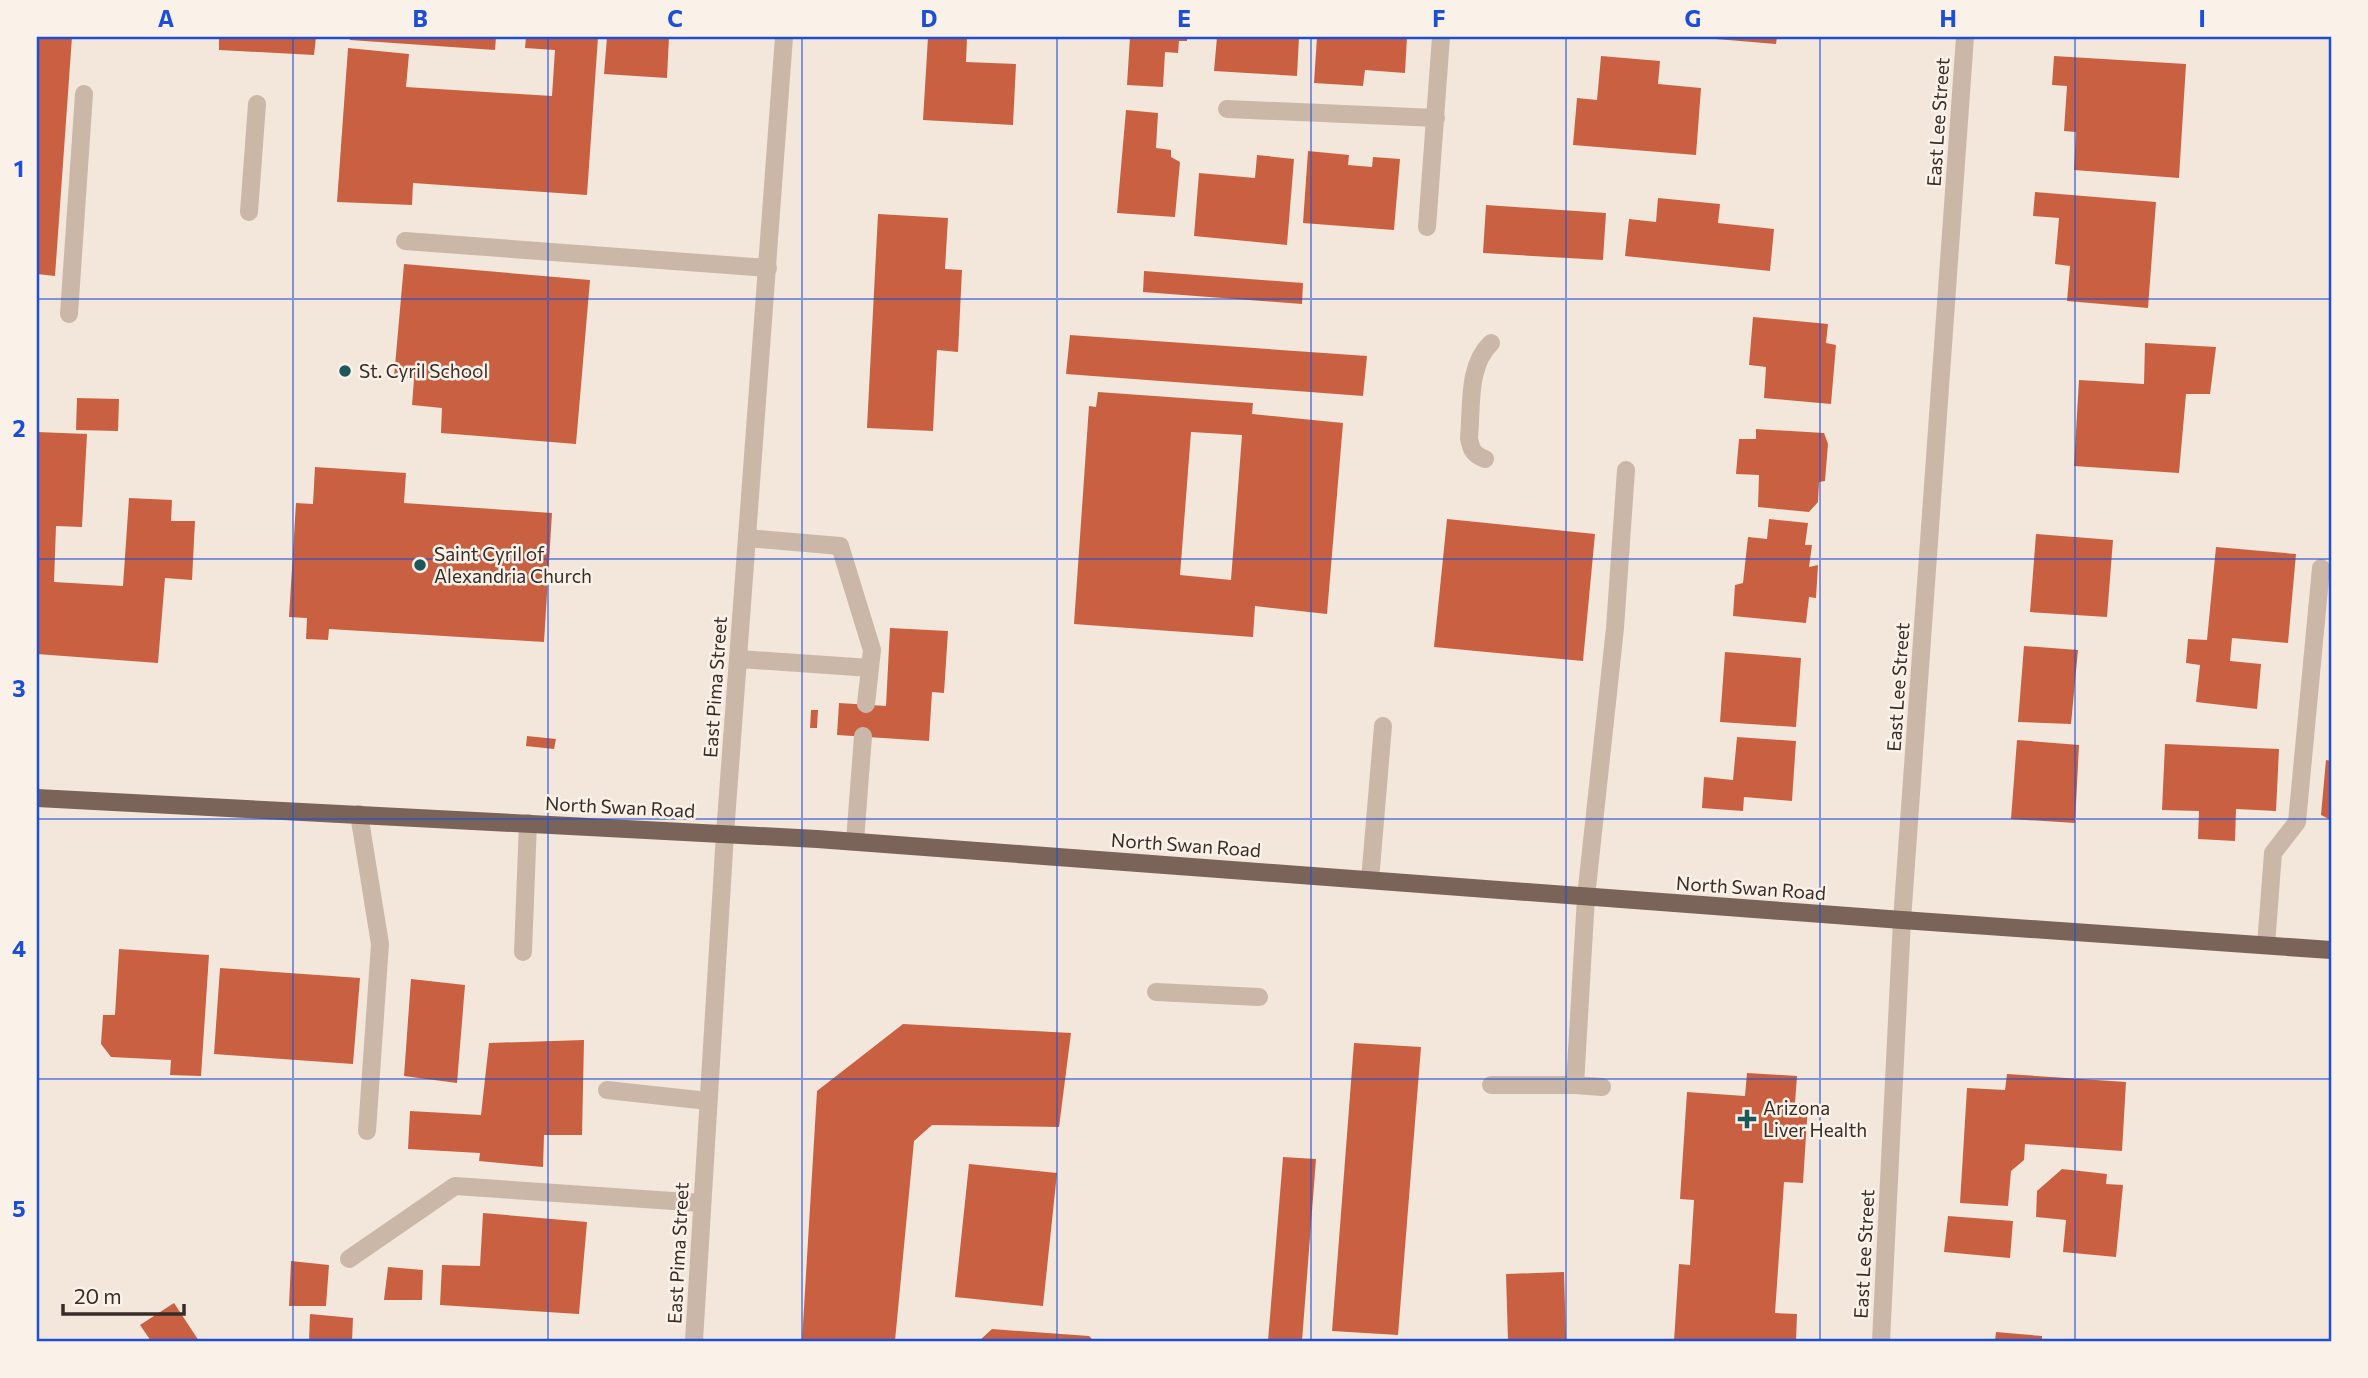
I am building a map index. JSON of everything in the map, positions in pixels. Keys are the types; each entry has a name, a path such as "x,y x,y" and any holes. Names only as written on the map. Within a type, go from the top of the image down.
{"main road":[{"name":"North Swan Road","path":"37,798 855,841 2331,950"}],"street":[{"name":"East Pima Street","path":"694,1341 725,834 784,37"},
{"path":"1427,228 1441,37"},
{"name":"East Lee Street","path":"1881,1341 1902,920 1965,37"},
{"path":"69,314 84,94"},
{"path":"249,212 257,104"},
{"path":"1227,109 1436,118"},
{"path":"405,241 768,268"},
{"path":"1485,459 1476,456 1469,439 1476,364 1491,343"},
{"path":"1575,1085 1586,897 1615,628 1626,470"},
{"path":"747,538 840,546 872,650 866,704"},
{"path":"2266,945 2273,853 2297,822 2321,568"},
{"path":"739,659 870,667"},
{"path":"1370,880 1382,726"},
{"path":"855,841 863,736"},
{"path":"359,814 380,944 367,1131"},
{"path":"523,952 528,823"},
{"path":"1156,992 1259,997"},
{"path":"1491,1085 1602,1087"},
{"path":"607,1090 708,1101"},
{"path":"349,1259 454,1186 702,1203"}],"building":[{"path":"37,37 72,37 55,276 37,274"},
{"path":"219,37 316,37 314,55 219,50"},
{"path":"350,37 496,37 495,50 350,40"},
{"path":"526,37 598,37 587,195 413,183 412,205 337,202 348,48 409,54 406,87 552,96 555,50 525,48"},
{"path":"607,37 669,37 667,78 604,74"},
{"path":"928,37 967,38 966,62 1016,64 1013,125 923,120"},
{"path":"1130,37 1187,37 1187,41 1179,41 1178,53 1165,52 1163,87 1127,85"},
{"path":"1217,37 1299,37 1297,76 1214,71"},
{"path":"1317,37 1407,37 1405,73 1365,70 1363,86 1314,83"},
{"path":"1716,37 1777,37 1776,44"},
{"path":"1601,56 1660,61 1658,84 1701,88 1696,155 1573,145 1577,98 1597,100"},
{"path":"2054,56 2186,64 2179,178 2074,170 2076,132 2064,131 2067,86 2052,85"},
{"path":"1126,110 1158,113 1156,148 1171,150 1171,157 1180,162 1175,217 1117,213"},
{"path":"1308,151 1349,155 1348,165 1372,167 1373,157 1400,159 1394,230 1303,223"},
{"path":"1257,155 1294,159 1287,245 1194,236 1199,173 1255,178"},
{"path":"2035,192 2156,202 2148,308 2067,301 2070,266 2055,264 2059,218 2033,216"},
{"path":"1658,198 1720,204 1718,223 1774,229 1770,271 1625,256 1629,219 1656,222"},
{"path":"1486,205 1606,213 1603,260 1483,253"},
{"path":"878,214 948,218 945,269 962,270 958,352 937,350 933,431 867,428"},
{"path":"404,264 590,280 576,444 441,433 442,408 412,405 414,379 394,377"},
{"path":"1144,271 1303,283 1302,304 1143,292"},
{"path":"1753,317 1828,324 1826,343 1836,345 1831,404 1764,398 1766,367 1749,365"},
{"path":"1070,335 1367,356 1363,396 1066,374"},
{"path":"2145,343 2216,347 2210,394 2186,394 2179,473 2074,466 2079,380 2144,384"},
{"path":"1098,392 1253,403 1252,414 1343,423 1327,614 1255,606 1253,637 1074,624 1089,406 1096,407","holes":["1191,432 1242,435 1231,580 1180,575"]},
{"path":"77,398 119,399 118,431 76,430"},
{"path":"1756,429 1824,433 1828,444 1825,481 1819,482 1818,502 1809,512 1758,507 1759,475 1736,474 1739,439 1756,439"},
{"path":"37,432 87,434 82,527 56,526 54,582 123,586 129,498 172,500 171,521 195,521 192,580 165,578 158,663 37,654"},
{"name":"Saint Cyril of Alexandria Church","path":"315,467 406,473 404,503 552,513 544,642 329,629 328,640 306,639 307,618 289,617 296,503 313,504"},
{"path":"1447,519 1595,534 1583,661 1434,647"},
{"path":"1769,519 1808,523 1805,545 1812,545 1809,567 1818,565 1816,598 1809,597 1806,623 1733,616 1735,585 1743,583 1748,537 1767,539"},
{"path":"2036,534 2113,540 2107,617 2030,612"},
{"path":"2216,547 2296,554 2288,643 2232,638 2230,661 2261,664 2257,709 2196,702 2200,665 2186,663 2188,639 2207,640"},
{"path":"890,628 948,631 944,693 932,692 929,741 837,735 839,703 886,706"},
{"path":"2024,646 2078,650 2071,724 2018,722"},
{"path":"1725,652 1801,658 1796,727 1720,722"},
{"path":"811,710 818,710 817,728 810,728"},
{"path":"527,736 556,739 554,749 526,746"},
{"path":"1737,737 1796,741 1792,801 1744,797 1743,811 1702,808 1704,777 1733,780"},
{"path":"2017,740 2079,745 2075,823 2011,819"},
{"path":"2165,744 2279,749 2276,811 2236,809 2235,841 2198,839 2199,811 2162,810"},
{"path":"2326,760 2331,761 2331,822 2321,815"},
{"path":"119,949 209,955 201,1076 170,1075 171,1060 111,1057 101,1044 103,1015 115,1015"},
{"path":"220,968 360,978 353,1064 214,1054"},
{"path":"411,979 465,985 457,1083 404,1076"},
{"path":"903,1024 1071,1033 1059,1127 932,1125 914,1141 895,1341 802,1341 817,1091"},
{"path":"584,1040 582,1135 544,1135 543,1167 479,1161 480,1153 408,1149 410,1111 481,1115 489,1043"},
{"path":"1354,1043 1421,1047 1398,1335 1332,1331"},
{"path":"1747,1073 1797,1076 1795,1103 1808,1104 1803,1183 1784,1182 1775,1313 1797,1314 1796,1341 1674,1341 1679,1264 1690,1265 1694,1200 1680,1199 1687,1092 1745,1096"},
{"path":"2007,1074 2126,1082 2122,1151 2025,1144 2024,1160 2011,1171 2008,1206 1960,1203 1967,1088 2005,1090"},
{"path":"1283,1157 1316,1159 1302,1341 1268,1341"},
{"path":"969,1164 1057,1173 1043,1306 955,1297"},
{"path":"2062,1169 2107,1174 2106,1184 2123,1185 2116,1257 2063,1252 2066,1220 2036,1217 2037,1191"},
{"path":"483,1213 587,1222 579,1314 440,1305 442,1265 480,1266"},
{"path":"1948,1216 2013,1221 2010,1258 1944,1252"},
{"path":"291,1261 329,1265 326,1306 289,1306"},
{"path":"388,1267 423,1270 422,1300 384,1300"},
{"path":"1564,1272 1566,1341 1508,1341 1506,1274"},
{"path":"174,1303 199,1341 151,1341 140,1325"},
{"path":"310,1314 353,1318 352,1341 309,1341"},
{"path":"992,1329 1089,1336 1094,1341 979,1341"},
{"path":"1996,1332 2042,1336 2042,1341 1995,1341"}],"place":[{"name":"St. Cyril School","path":"345,371"},
{"name":"Saint Cyril of Alexandria Church","path":"420,565"},
{"name":"Arizona Liver Health","path":"1747,1119"}]}
